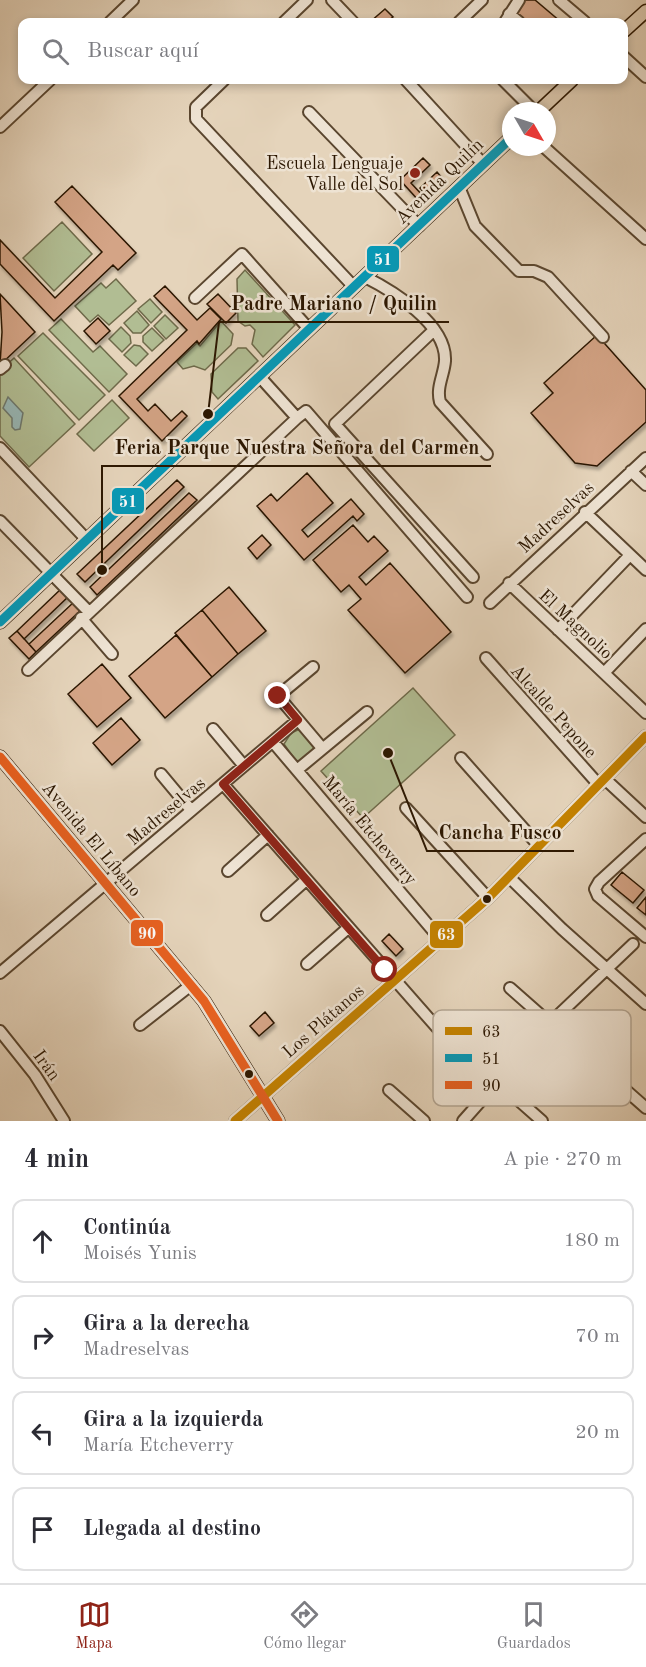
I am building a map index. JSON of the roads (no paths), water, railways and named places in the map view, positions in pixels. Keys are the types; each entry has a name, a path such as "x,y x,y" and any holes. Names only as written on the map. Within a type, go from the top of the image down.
{"main road":[{"path":"628,27 646,11"},
{"path":"549,102 568,84"},
{"name":"Avenida Quilín","path":"0,621 502,146"},
{"name":"Avenida El Líbano","path":"0,757 191,985 216,1018 278,1121"}],"street":[{"path":"114,18 134,0"},
{"path":"288,18 307,0"},
{"path":"332,0 349,18"},
{"path":"463,18 482,0"},
{"path":"507,18 519,0"},
{"path":"559,0 580,18"},
{"path":"628,61 646,77"},
{"path":"0,127 46,84"},
{"path":"220,84 198,104 195,113 198,122 354,287"},
{"path":"410,84 483,164"},
{"path":"507,84 525,102"},
{"path":"309,112 419,226"},
{"path":"554,156 646,239"},
{"path":"459,187 475,226 519,271 534,271 548,276 603,337"},
{"path":"195,298 242,254 309,329"},
{"path":"365,277 401,297 433,331 444,347 445,361 438,393 441,402 487,454"},
{"path":"433,331 335,424 473,577"},
{"path":"260,377 297,418"},
{"path":"28,670 306,411 467,597"},
{"path":"0,448 87,540"},
{"name":"Madreselvas","path":"490,603 585,512 646,458"},
{"path":"631,471 646,486"},
{"path":"585,512 646,570"},
{"path":"0,521 51,574 85,615 112,654"},
{"path":"558,630 630,555"},
{"name":"El Magnolio","path":"509,583 646,713"},
{"path":"604,673 646,629"},
{"name":"Alcalde Pepone","path":"486,658 602,782 646,817"},
{"name":"María Etcheverry","path":"313,667 278,696 322,748"},
{"path":"297,770 367,712"},
{"name":"Madreselvas","path":"0,973 298,720"},
{"path":"213,729 244,766"},
{"name":"Los Plátanos","path":"235,1121 488,898 646,736"},
{"name":"María Etcheverry","path":"273,742 435,933 440,942"},
{"path":"461,758 539,846"},
{"path":"160,774 191,810"},
{"path":"223,784 433,1023"},
{"path":"406,808 488,898"},
{"path":"228,871 268,836"},
{"path":"646,838 598,882 595,889 598,896 646,937"},
{"path":"509,877 646,1004"},
{"path":"267,915 306,880"},
{"path":"307,964 348,928"},
{"path":"563,1010 633,944"},
{"path":"140,1025 191,985"},
{"path":"510,988 535,1010"},
{"name":"Irán","path":"0,1031 35,1075 64,1121"},
{"path":"389,1090 424,1121"},
{"path":"631,1095 646,1108"},
{"path":"463,1121 476,1106"},
{"path":"525,1106 542,1121"}],"water":[{"path":"8,397 23,413 20,429 15,430 12,427 12,418 3,408"}],"place":[{"name":"Escuela Lenguaje Valle del Sol","path":"415,173"},
{"name":"Padre Mariano / Quilin","path":"208,414"},
{"name":"Feria Parque Nuestra Señora del Carmen","path":"102,570"},
{"name":"Cancha Fusco","path":"388,753"}]}
